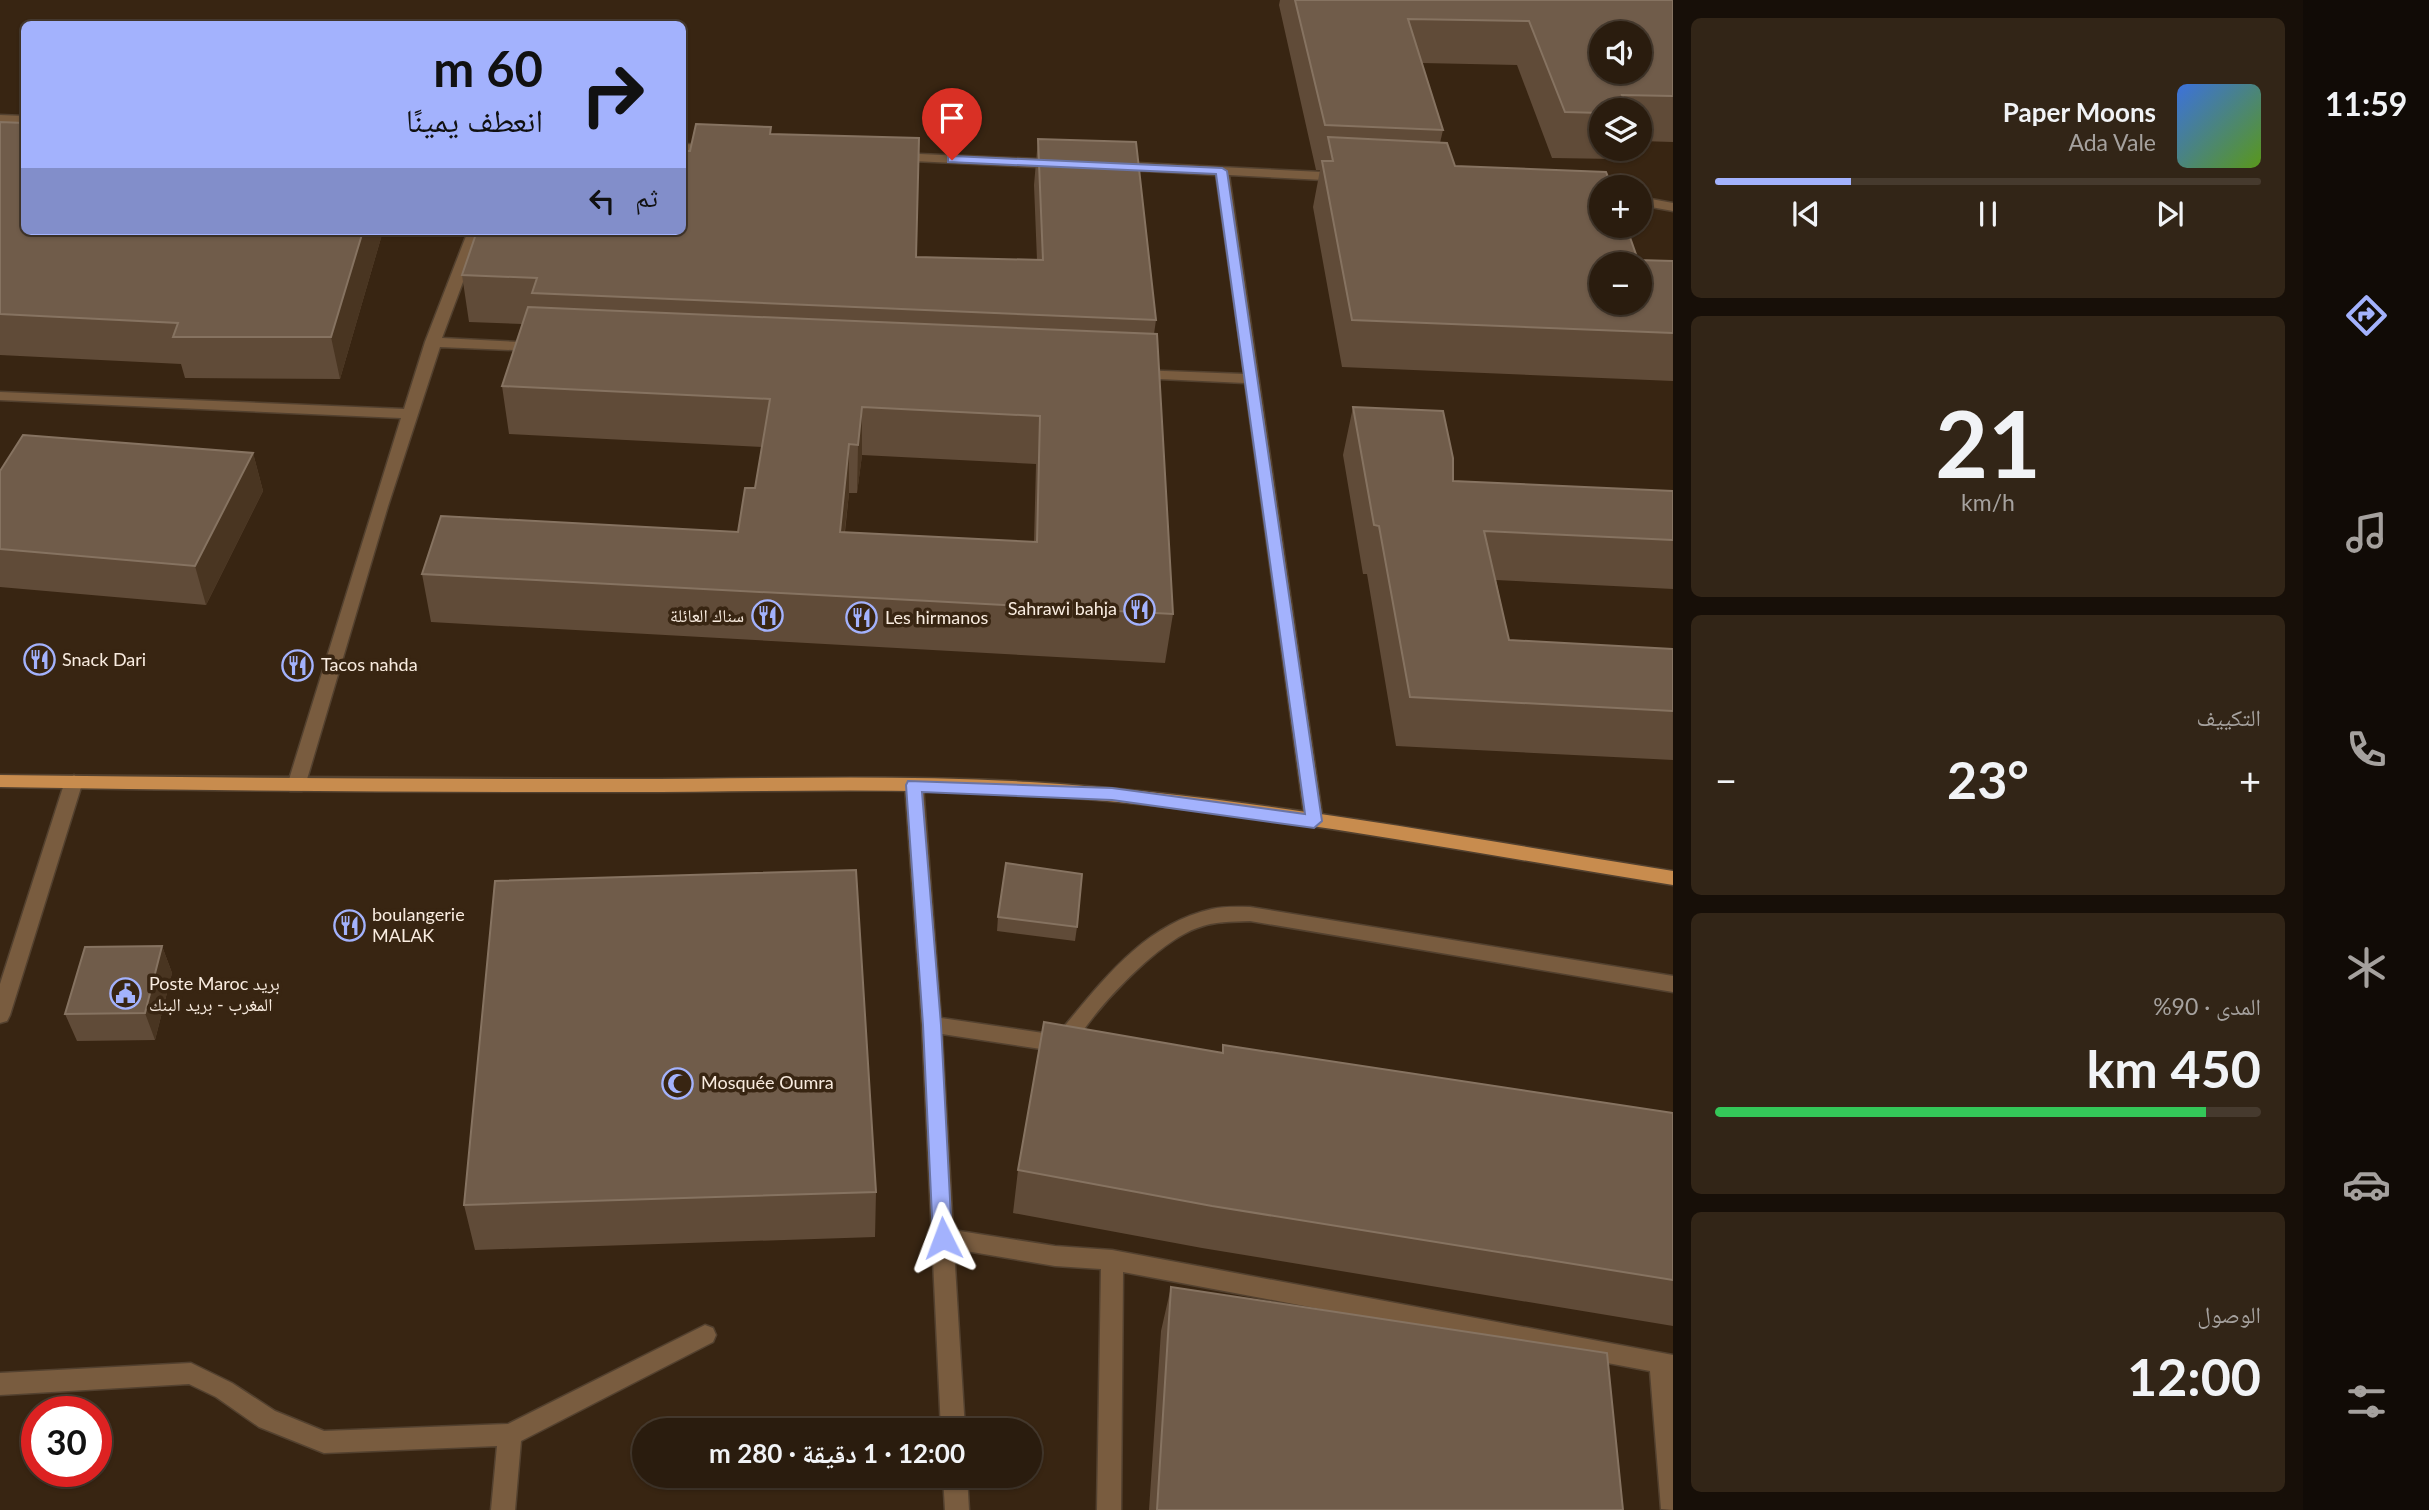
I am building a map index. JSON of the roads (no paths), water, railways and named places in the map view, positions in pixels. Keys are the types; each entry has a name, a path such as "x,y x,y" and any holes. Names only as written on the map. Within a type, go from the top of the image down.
{"main road":[{"path":"0,781 296,786 914,785 1112,794 1314,821 1673,878"}],"street":[{"path":"0,119 21,120"},
{"path":"686,148 724,150"},
{"path":"876,156 1070,164"},
{"path":"1097,166 1364,178"},
{"path":"1222,171 1314,821"},
{"path":"1652,204 1673,208"},
{"path":"296,786 408,414 432,342 473,235"},
{"path":"432,342 556,348"},
{"path":"1126,374 1251,379"},
{"path":"0,396 408,414"},
{"path":"0,1015 74,781"},
{"path":"914,785 932,1025 952,1418"},
{"path":"1061,1044 1149,948 1178,927 1212,916 1250,914 1673,984"},
{"path":"932,1025 1088,1048"},
{"path":"943,1238 1055,1256 1112,1260 1667,1364 1673,1509"},
{"path":"1109,1510 1112,1260"},
{"path":"0,1384 191,1373 224,1390 267,1419 324,1442 510,1434 705,1335"},
{"path":"503,1510 510,1434"},
{"path":"956,1488 957,1510"}],"place":[{"name":"Sahrawi bahja","path":"1140,609"},
{"name":"سناك العائلة","path":"767,616"},
{"name":"Les hirmanos","path":"862,618"},
{"name":"Snack Dari","path":"39,660"},
{"name":"Tacos nahda","path":"298,665"},
{"name":"boulangerie MALAK","path":"349,925"},
{"name":"Poste Maroc بريد المغرب - بريد البنك","path":"126,994"},
{"name":"Mosquée Oumra","path":"678,1083"}]}
